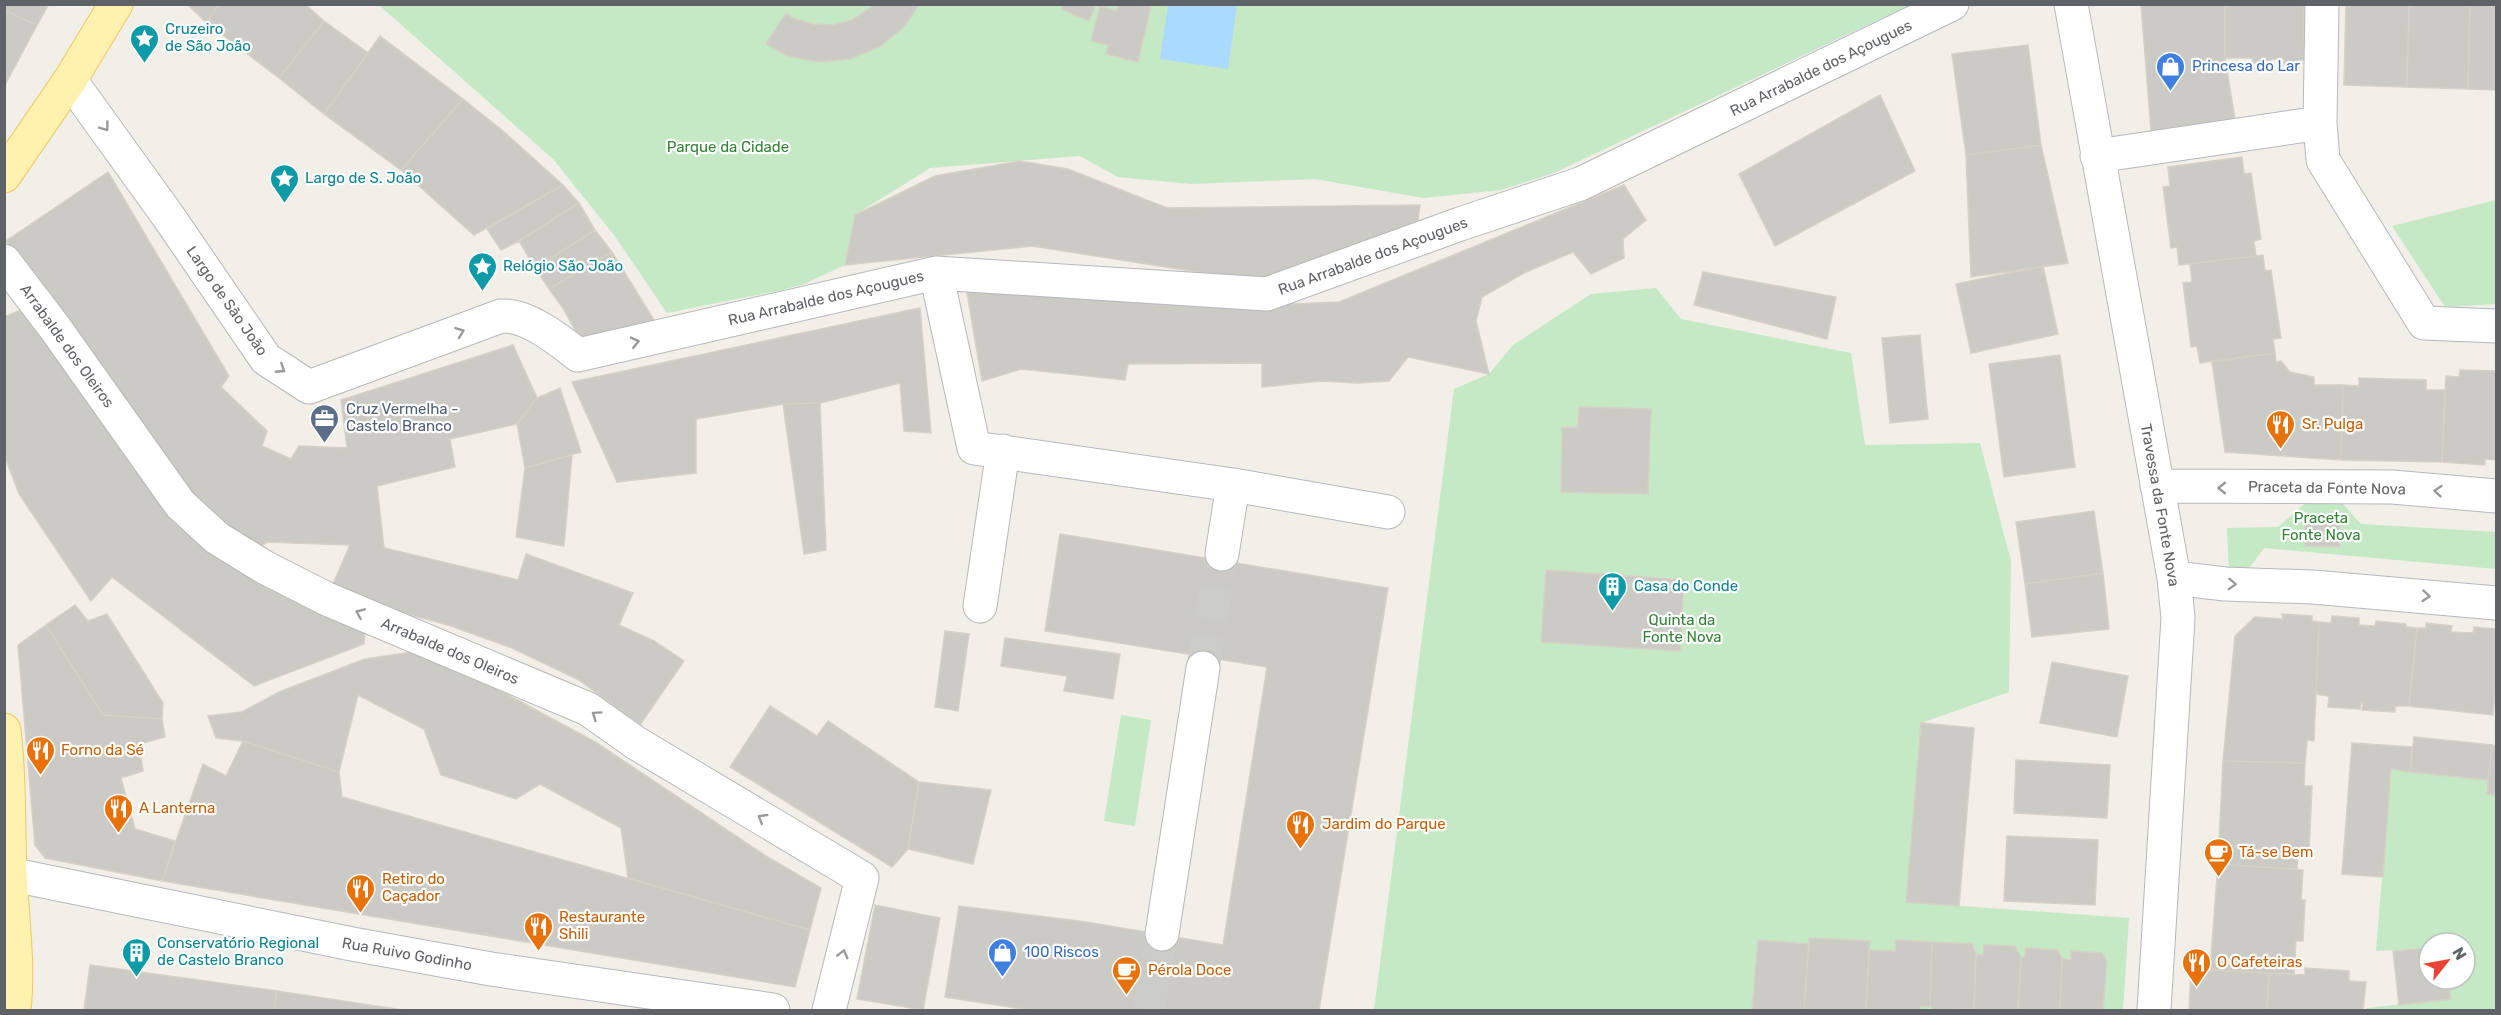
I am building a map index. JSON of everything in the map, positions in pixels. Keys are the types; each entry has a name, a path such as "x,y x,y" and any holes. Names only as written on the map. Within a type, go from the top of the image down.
{"main road":[{"path":"4,176 70,80 116,4"},
{"path":"4,730 8,757 7,873 17,982 14,1011"}],"street":[{"name":"Rua Arrabalde dos Açougues","path":"578,355 936,273 1267,294 1460,224 1580,184 1952,4"},
{"name":"Travessa da Fonte Nova","path":"2071,4 2174,578 2178,618 2154,1011"},
{"path":"2322,4 2320,123 2323,160 2424,323 2496,326"},
{"name":"Largo de São João","path":"70,80 168,216 266,359 309,387 513,315 555,337 578,355"},
{"path":"2097,156 2320,123"},
{"name":"Arrabalde dos Oleiros","path":"4,261 56,328 180,504 217,538 264,567 327,599 588,709 636,743 862,878 829,1011"},
{"path":"936,273 975,448 1233,485 1388,512"},
{"path":"980,606 1003,451"},
{"path":"1222,554 1233,485"},
{"name":"Praceta da Fonte Nova","path":"2157,486 2392,487 2496,496"},
{"path":"2174,578 2225,584 2313,587 2496,603"},
{"path":"1162,934 1203,668"},
{"name":"Rua Ruivo Godinho","path":"7,873 363,946 491,969 773,1011"}],"green space":[{"name":"Parque da Cidade","path":"379,5 1910,5 1554,173 1501,190 1423,198 1315,179 1191,184 1118,177 1080,156 930,168 855,215 845,265 804,284 782,290 667,313 614,235 553,159"},
{"path":"2496,200 2496,304 2445,307 2392,226"},
{"name":"Quinta da Fonte Nova","path":"1656,288 1681,319 1851,353 1865,445 1980,443 2011,561 2009,692 1921,723 1906,902 2129,918 2123,1010 1374,1010 1454,389 1489,374 1513,345 1591,294"},
{"name":"Praceta Fonte Nova","path":"2309,500 2340,501 2361,524 2496,532 2496,569 2264,548 2247,571 2229,572 2227,528 2278,527"},
{"path":"1121,715 1151,720 1135,826 1104,821"},
{"path":"2391,769 2488,780 2487,794 2496,795 2496,1010 2367,1010 2367,1008 2450,999 2449,991 2477,991 2477,931 2417,931 2417,949 2376,951"}],"water":[{"path":"1168,5 1237,5 1228,69 1160,59"}],"building":[{"path":"4,4 49,4 37,25 4,10"},
{"path":"187,4 219,4 207,23"},
{"path":"219,4 305,4 324,21 279,78 207,23"},
{"path":"876,4 919,4 904,27 879,47 850,59 819,62 788,56 766,44 786,13 793,18 813,24 833,25 852,20"},
{"path":"1063,4 1096,4 1089,21 1061,9"},
{"path":"1119,4 1151,6 1138,62 1106,54 1108,45 1091,41 1100,6 1117,11"},
{"path":"2141,4 2225,4 2225,58 2235,119 2151,131"},
{"path":"2225,4 2304,4 2304,60 2300,60 2300,64 2284,64 2284,59 2271,59 2271,63 2252,63 2253,58 2225,58"},
{"path":"2346,4 2409,4 2407,87 2344,85"},
{"path":"2409,4 2470,5 2468,89 2407,87"},
{"path":"2470,5 2496,6 2496,90 2468,89"},
{"path":"4,10 37,25 4,87"},
{"path":"324,21 368,53 324,114 279,78"},
{"path":"380,36 463,99 401,170 324,114"},
{"path":"2028,45 2041,145 1966,155 1952,54"},
{"path":"1880,95 1915,171 1775,246 1739,174"},
{"path":"463,99 503,131 563,185 474,235 401,170"},
{"path":"2041,145 2068,263 1971,277 1966,155"},
{"path":"2242,157 2244,174 2251,173 2261,239 2254,241 2256,256 2179,265 2177,247 2171,248 2163,187 2170,186 2168,167"},
{"path":"1019,161 1068,169 1167,208 1420,205 1416,235 1268,283 1032,246 845,265 855,215 935,176"},
{"path":"108,172 229,376 221,387 267,431 262,446 291,459 299,446 347,448 341,400 513,345 537,398 517,424 450,439 455,467 377,486 384,548 518,580 526,554 633,593 619,625 654,641 684,661 640,725 579,680 512,648 448,625 329,593 350,545 267,542 258,549 167,479 6,241"},
{"path":"563,185 579,203 501,250 487,229"},
{"path":"1624,185 1646,220 1623,239 1624,258 1591,274 1573,252 1526,272 1482,297 1476,321 1489,374 1408,357 1389,381 1358,383 1321,381 1262,387 1262,363 1128,364 1125,380 1021,369 982,381 966,287 1269,305 1339,302"},
{"path":"579,203 595,230 535,268 519,241"},
{"path":"595,230 612,252 549,289 535,268"},
{"path":"612,252 654,320 584,347 563,308 549,289"},
{"path":"2263,255 2265,271 2271,270 2281,338 2273,339 2275,353 2200,363 2197,346 2191,347 2183,283 2192,282 2190,264"},
{"path":"2043,266 2058,334 1971,353 1956,284"},
{"path":"1703,272 1836,297 1827,339 1694,305"},
{"path":"33,305 173,521 246,569 366,619 364,644 254,686 112,577 91,601 19,494 4,454 4,317"},
{"path":"920,308 931,433 904,431 900,383 820,403 783,404 696,419 696,473 617,482 572,382"},
{"path":"1920,335 1928,419 1890,423 1882,338"},
{"path":"2275,353 2276,362 2281,361 2290,372 2314,377 2314,385 2343,385 2341,460 2225,452 2212,362"},
{"path":"2060,355 2075,467 2004,477 1989,364"},
{"path":"2460,370 2496,371 2496,460 2485,459 2485,465 2442,462 2446,376 2459,377"},
{"path":"2359,378 2426,380 2426,390 2445,390 2442,462 2341,460 2343,385 2359,386"},
{"path":"560,388 581,452 525,468 517,424 537,398"},
{"path":"820,403 826,550 804,554 783,404"},
{"path":"1579,407 1651,409 1648,494 1561,492 1562,427 1578,428"},
{"path":"572,455 564,546 516,537 525,468"},
{"path":"2094,511 2103,573 2025,584 2016,522"},
{"path":"2305,524 2340,525 2340,547 2305,546"},
{"path":"1060,534 1388,588 1319,1010 1030,1010 945,997 959,906 1086,922 1223,945 1267,667 1045,631"},
{"name":"Casa do Conde","path":"1546,570 1684,580 1680,651 1541,642"},
{"path":"2103,573 2109,629 2032,637 2025,584"},
{"path":"75,605 88,621 107,614 163,703 162,719 103,715 46,625"},
{"path":"2282,614 2312,616 2312,621 2319,622 2314,741 2307,740 2305,763 2223,761 2235,636 2255,617 2283,619"},
{"path":"2332,616 2359,618 2359,625 2375,626 2376,621 2406,624 2406,627 2417,628 2409,706 2395,706 2395,712 2362,710 2363,702 2361,702 2360,709 2328,707 2329,696 2316,694 2319,622 2331,623"},
{"path":"2426,623 2452,626 2451,632 2473,633 2474,627 2496,629 2496,681 2493,715 2409,706 2417,628 2426,628"},
{"path":"46,625 103,715 162,719 165,737 139,744 143,771 121,778 135,829 175,841 162,881 45,858 35,845 18,645"},
{"path":"945,631 969,634 958,711 935,707"},
{"path":"1005,638 1120,654 1113,699 1064,691 1067,676 1001,666"},
{"path":"425,650 597,743 766,856 821,888 810,930 628,878 621,828 540,784 516,799 441,775 424,729 358,695 339,772 243,741 216,738 208,716 242,712 279,692 365,659"},
{"path":"2052,662 2128,676 2117,737 2040,723"},
{"path":"770,706 817,736 828,721 919,782 908,849 892,867 730,767"},
{"path":"1921,723 1974,728 1959,906 1906,902"},
{"path":"2414,737 2492,745 2488,780 2410,772"},
{"path":"243,741 339,772 342,797 810,930 795,987 162,881 203,764 226,776"},
{"path":"2352,743 2412,747 2410,772 2391,769 2383,877 2342,874"},
{"path":"2492,745 2496,746 2496,795 2487,794"},
{"path":"2016,760 2110,765 2107,818 2014,813"},
{"path":"2223,761 2305,763 2304,786 2312,786 2309,853 2298,852 2297,869 2218,864"},
{"path":"919,782 991,790 973,864 908,849"},
{"path":"2007,836 2098,840 2095,905 2004,901"},
{"path":"2218,864 2303,870 2301,900 2305,900 2303,941 2296,941 2294,974 2210,970"},
{"path":"875,905 940,918 923,1010 857,999"},
{"path":"1809,938 1870,941 1866,1010 1804,1010"},
{"path":"1758,940 1809,944 1804,1010 1752,1010"},
{"path":"1896,940 1932,942 1930,1007 1921,1006 1920,1010 1866,1010 1869,950 1895,951"},
{"path":"1932,942 1972,944 1976,954 1974,1009 1934,1010 1930,1007"},
{"path":"1984,945 2015,946 2021,957 2018,1010 1974,1009 1976,954 1983,955"},
{"path":"2026,948 2058,950 2062,959 2060,1010 2018,1010 2021,957 2025,957"},
{"path":"2417,949 2417,991 2450,991 2451,999 2399,1005 2393,951"},
{"path":"2071,951 2102,953 2107,961 2103,1010 2060,1010 2062,959 2071,960"},
{"name":"Conservatório Regional de Castelo Branco","path":"90,965 277,991 274,1010 84,1010"},
{"path":"2305,968 2349,971 2349,981 2366,982 2363,1010 2267,1010 2269,973 2305,975"},
{"path":"2191,969 2269,973 2267,1010 2189,1010"},
{"path":"277,991 403,1010 274,1010"}],"tunnel":[{"path":"1203,668 1222,554"},
{"path":"1148,1010 1162,934"}],"place":[{"name":"Cruzeiro de São João","path":"144,64"},
{"name":"Princesa do Lar","path":"2171,92"},
{"name":"Largo de S. João","path":"284,204"},
{"name":"Relógio São João","path":"482,292"},
{"name":"Cruz Vermelha - Castelo Branco","path":"325,444"},
{"name":"Sr. Pulga","path":"2281,450"},
{"name":"Casa do Conde","path":"1613,612"},
{"name":"Forno da Sé","path":"40,776"},
{"name":"A Lanterna","path":"118,834"},
{"name":"Jardim do Parque","path":"1301,850"},
{"name":"Tá-se Bem","path":"2218,878"},
{"name":"Retiro do Caçador","path":"361,914"},
{"name":"Restaurante Shili","path":"538,952"},
{"name":"Conservatório Regional de Castelo Branco","path":"136,978"},
{"name":"100 Riscos","path":"1003,978"},
{"name":"O Cafeteiras","path":"2196,988"},
{"name":"Pérola Doce","path":"1127,996"}]}
